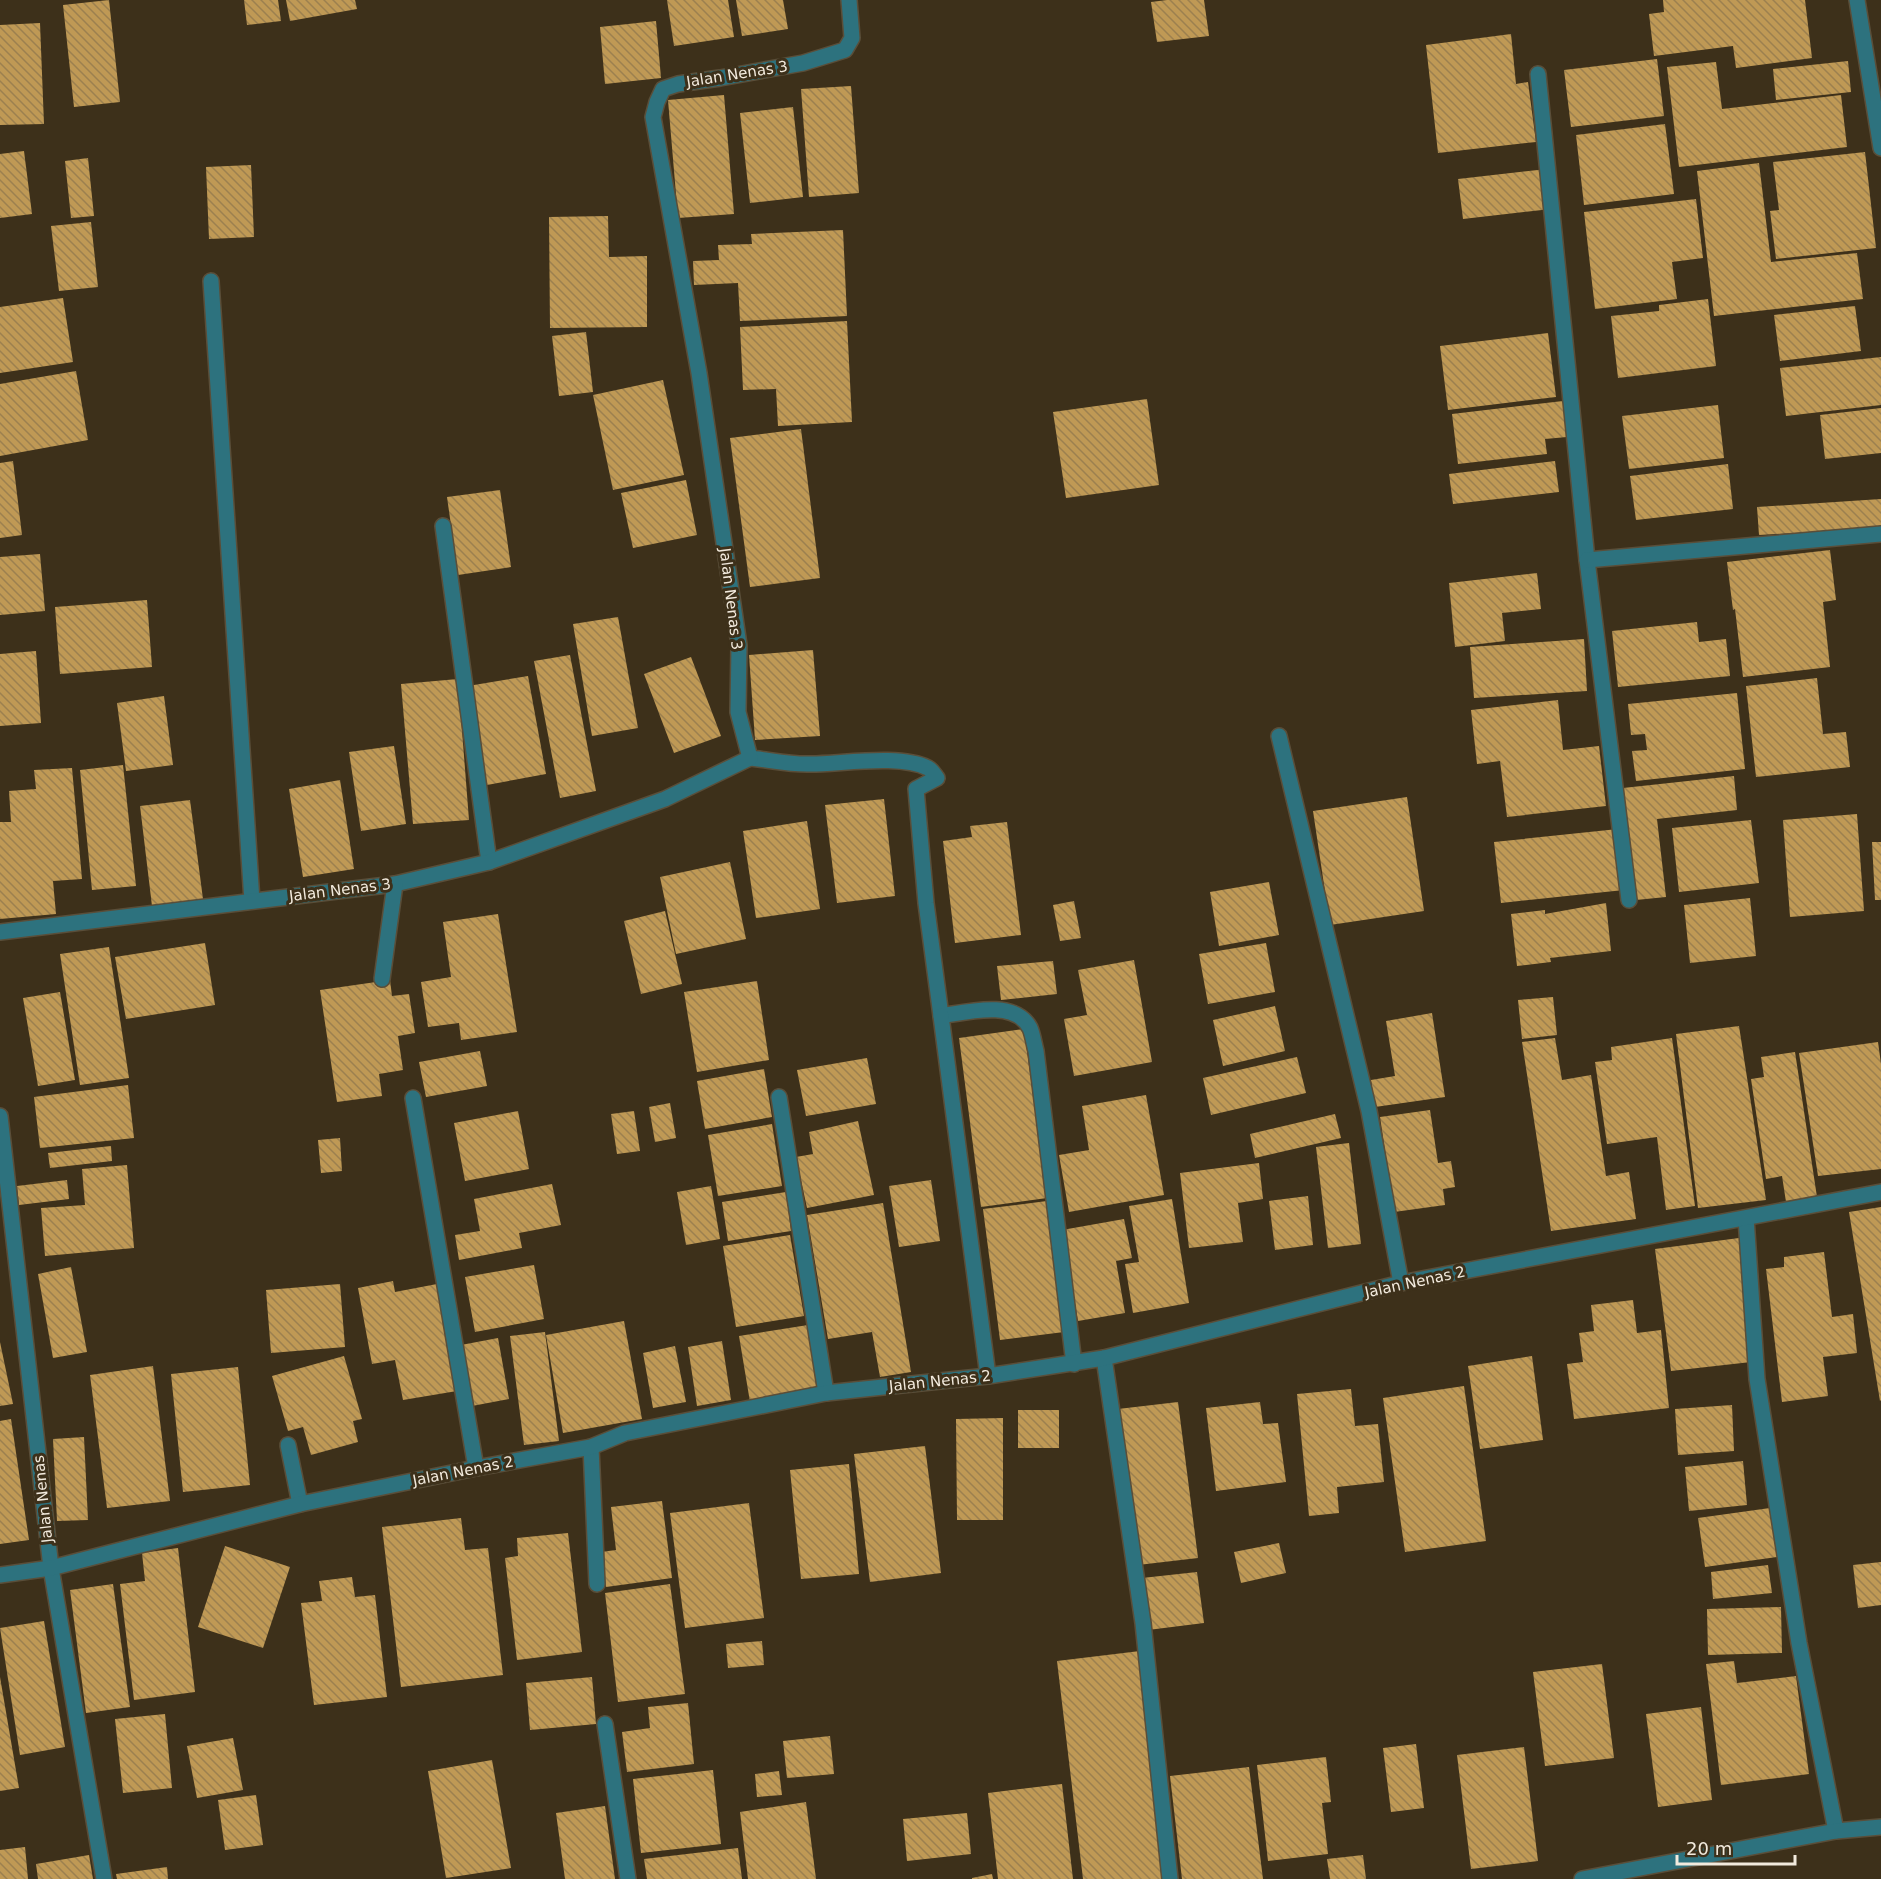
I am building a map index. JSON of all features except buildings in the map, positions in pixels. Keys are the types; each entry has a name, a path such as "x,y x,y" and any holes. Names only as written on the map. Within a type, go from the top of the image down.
{"street":[{"name":"Jalan Nenas 3","path":"0,932 395,884 489,862 665,799 750,758 738,711 739,645 700,385 653,117 663,90 678,84 803,63 845,50 852,38 849,0"},
{"path":"1857,0 1881,148"},
{"path":"1538,74 1587,560 1629,900"},
{"path":"211,281 252,901"},
{"path":"443,526 489,862"},
{"path":"1587,560 1881,534"},
{"path":"1279,736 1369,1111 1401,1283"},
{"path":"750,758 809,765 860,762 907,763 926,767 937,778 916,789 926,903 988,1376"},
{"path":"382,979 395,884"},
{"path":"942,1016 993,1009 1019,1015 1030,1028 1036,1051 1074,1364"},
{"path":"779,1096 826,1393"},
{"path":"412,1098 476,1468"},
{"name":"Jalan Nenas","path":"0,1116 51,1568 104,1879"},
{"name":"Jalan Nenas 2","path":"0,1575 51,1568 300,1504 476,1468 591,1448 625,1433 826,1393 988,1376 1074,1364 1401,1283 1881,1192"},
{"path":"1746,1218 1759,1388 1799,1643 1836,1830"},
{"path":"1104,1358 1143,1623 1170,1879"},
{"path":"288,1445 300,1504"},
{"path":"591,1448 597,1584"},
{"path":"605,1724 628,1879"},
{"path":"1582,1879 1836,1830 1881,1827"}]}
